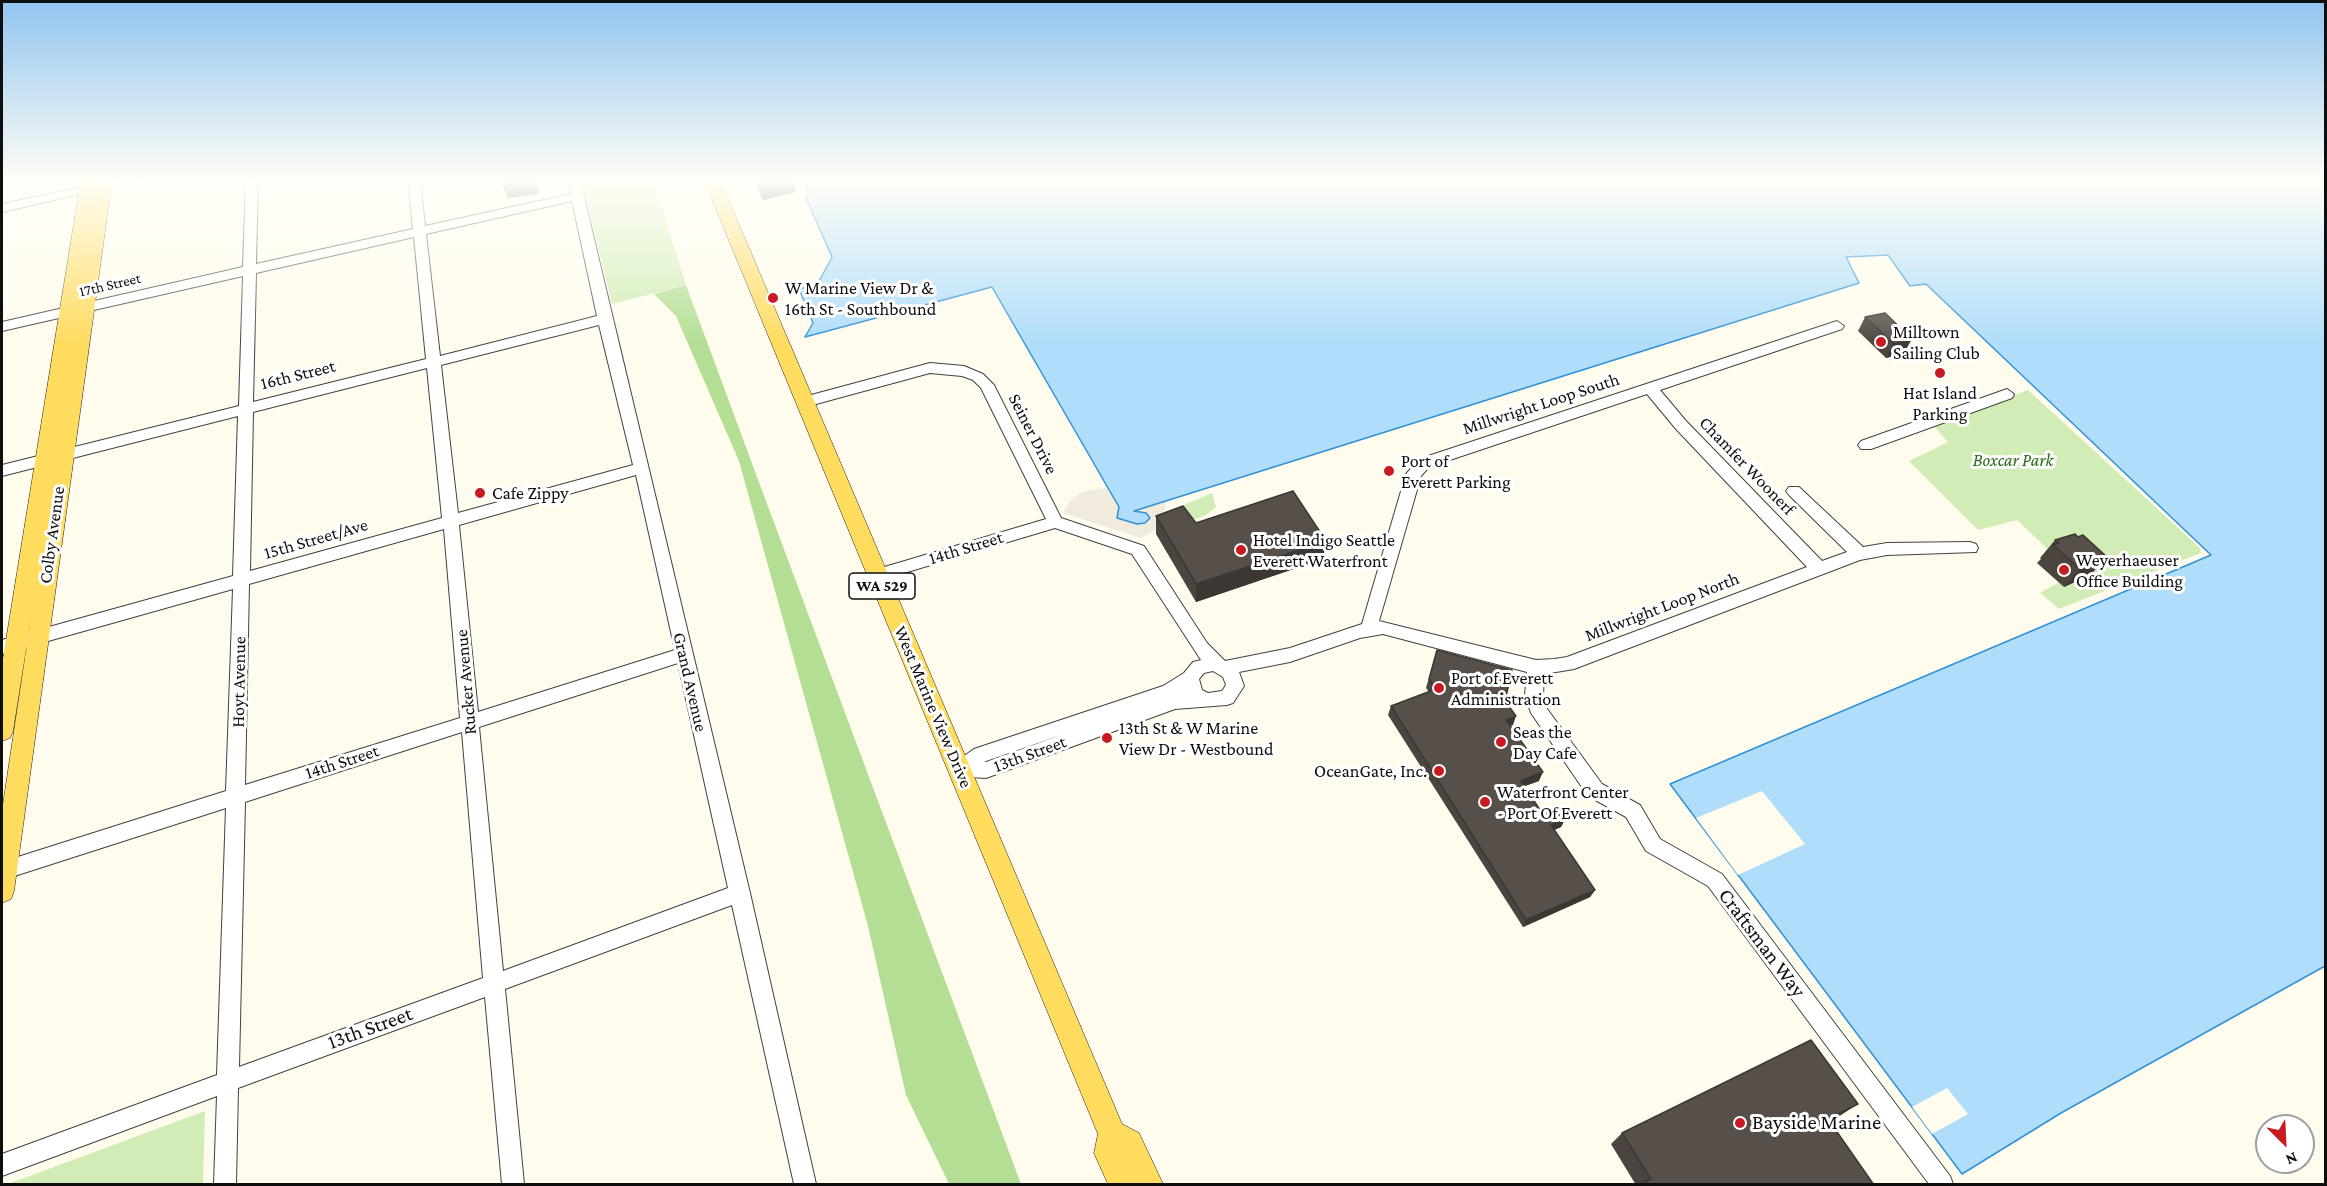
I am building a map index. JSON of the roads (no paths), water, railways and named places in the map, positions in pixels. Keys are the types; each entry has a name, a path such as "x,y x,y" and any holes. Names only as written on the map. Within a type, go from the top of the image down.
{"main road":[{"name":"Colby Avenue","path":"2,878 38,637 54,456 88,235"},
{"name":"West Marine View Drive","path":"735,235 1112,1134 1108,1154 1122,1185"},
{"name":"Colby Avenue","path":"2,731 8,645 54,456"},
{"name":"West Marine View Drive","path":"1112,1134 1130,1143 1149,1185"}],"street":[{"name":"Hoyt Avenue","path":"225,1185 251,235"},
{"name":"17th Street","path":"2,326 404,235"},
{"name":"Rucker Avenue","path":"419,235 470,721 513,1185"},
{"name":"Grand Avenue","path":"586,235 740,893 805,1185"},
{"name":"16th Street","path":"2,470 605,319"},
{"name":"Millwright Loop South","path":"1369,628 1414,474 1424,463 1837,326"},
{"name":"Seiner Drive","path":"805,402 930,368 964,371 978,377 987,385 1055,522"},
{"name":"Chamfer Woonerf","path":"1651,389 1681,425 1818,568"},
{"path":"1866,445 2007,394"},
{"name":"15th Street/Ave","path":"8,645 641,468"},
{"path":"1794,491 1860,554"},
{"path":"1055,522 1138,550 1206,656 1233,676 1235,686 1232,693 1221,701 1200,699 1191,690 1192,674 1181,618"},
{"name":"14th Street","path":"877,575 1055,522"},
{"name":"Millwright Loop North","path":"1369,628 1396,629 1536,667 1568,664 1860,554 1887,549 1970,549"},
{"path":"1192,674 1204,665 1221,666 1290,655 1369,628"},
{"name":"14th Street","path":"2,878 237,795 684,654"},
{"path":"1235,686 1290,655"},
{"name":"Craftsman Way","path":"1536,667 1534,695 1537,708 1595,790 1634,811 1653,845 1715,879 1942,1185"},
{"name":"13th Street","path":"959,770 980,755 1169,691 1192,674"},
{"name":"13th Street","path":"959,770 986,770 1175,702 1200,699"},
{"name":"13th Street","path":"2,1165 740,893"}],"water":[{"path":"822,235 2326,235 2325,966 2061,1113 1962,1174 1670,784 2211,555 1926,284 1910,286 1888,255 1846,257 1859,283 1134,511 1146,513 1150,518 1145,523 1137,524 1117,518 1119,507 992,287 805,337 813,323 799,289 817,285 832,257"}],"place":[{"name":"W Marine View Dr & 16th St - Southbound","path":"773,298"},
{"name":"Milltown Sailing Club","path":"1881,342"},
{"name":"Hat Island Parking","path":"1940,373"},
{"name":"Port of Everett Parking","path":"1389,471"},
{"name":"Cafe Zippy","path":"480,493"},
{"name":"Hotel Indigo Seattle Everett Waterfront","path":"1241,550"},
{"name":"Weyerhaeuser Office Building","path":"2064,570"},
{"name":"Port of Everett Administration","path":"1439,688"},
{"name":"13th St & W Marine View Dr - Westbound","path":"1107,738"},
{"name":"Seas the Day Cafe","path":"1501,742"},
{"name":"OceanGate, Inc.","path":"1439,771"},
{"name":"Waterfront Center - Port Of Everett","path":"1485,802"},
{"name":"Bayside Marine","path":"1740,1123"}],"park label":[{"name":"Boxcar Park","path":"2013,460"}]}
